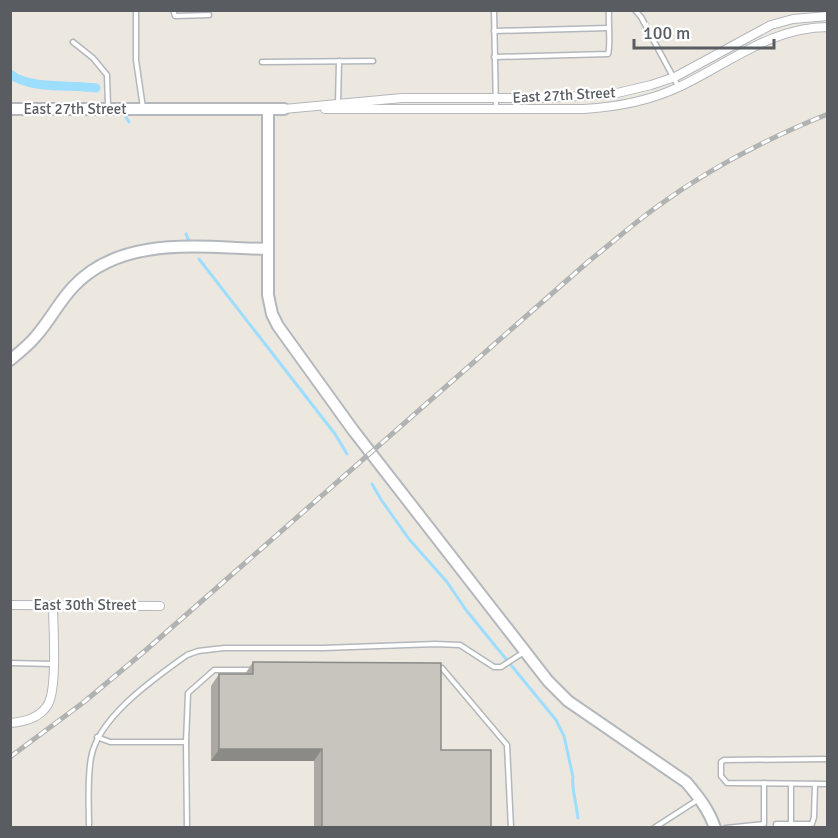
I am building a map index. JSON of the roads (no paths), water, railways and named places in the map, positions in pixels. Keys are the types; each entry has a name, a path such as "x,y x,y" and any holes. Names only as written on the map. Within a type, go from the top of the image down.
{"street":[{"name":"East 27th Street","path":"285,109 402,98 585,97 614,94 675,77 771,25 793,19 828,16"},
{"name":"East 27th Street","path":"10,109 584,109 612,107 650,98 678,87 773,37 797,29 828,27"},
{"path":"268,109 268,295 278,326 353,430 548,681 568,701 686,782 700,798 715,828"},
{"path":"10,360 39,334 74,286 107,262 126,254 148,249 268,249"},
{"name":"East 30th Street","path":"10,605 160,606"},
{"path":"10,723 29,719 41,713 47,707 51,697 53,605"}],"lane":[{"path":"135,10 136,60 143,109"},
{"path":"173,10 175,16 209,15"},
{"path":"494,10 496,109"},
{"path":"494,57 608,54 610,48 609,10"},
{"path":"635,10 675,77 678,87"},
{"path":"494,31 608,28"},
{"path":"73,42 93,58 107,75 108,110"},
{"path":"338,104 339,61"},
{"path":"262,62 373,61"},
{"path":"89,828 91,757 97,737 144,687 187,655 198,651 224,648 323,648 435,644 460,645 494,667 501,667 525,651"},
{"path":"10,663 53,664"},
{"path":"430,668 442,668 507,745 512,828"},
{"path":"187,828 188,693 214,670 250,670"},
{"path":"97,737 110,742 186,741"},
{"path":"828,759 724,760 721,762 721,776 727,783 828,784"},
{"path":"764,783 764,824"},
{"path":"791,784 791,824"},
{"path":"726,828 764,824 776,826 812,824 815,784"},
{"path":"654,828 700,798"}],"waterway":[{"path":"10,74 19,79 40,84 96,88"},
{"path":"126,117 129,122"},
{"path":"186,234 189,241"},
{"path":"199,259 335,434 347,454"},
{"path":"372,484 409,539 447,582 466,610 556,720 564,736 573,777 578,818"}],"railway":[{"path":"10,757 84,702 146,650 589,261 640,219 719,167 783,133 828,114"}]}
